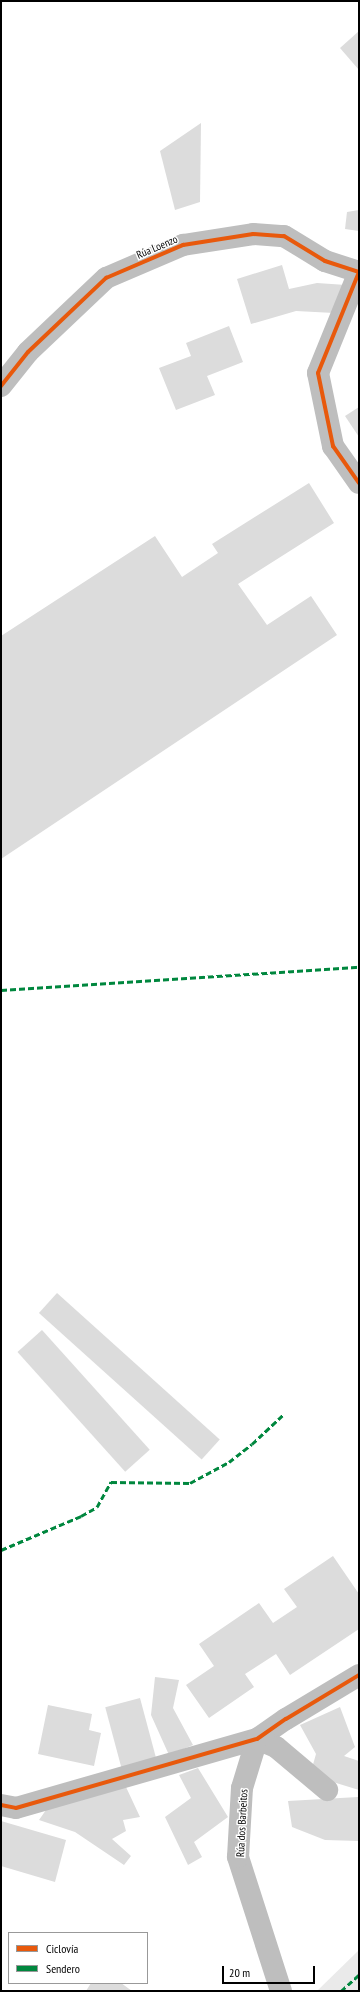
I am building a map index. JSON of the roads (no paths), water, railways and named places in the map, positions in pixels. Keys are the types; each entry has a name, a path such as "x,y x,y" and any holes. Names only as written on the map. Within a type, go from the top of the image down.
{"street":[{"name":"Rúa Loenzo","path":"1,386 28,352 106,278 183,245 253,234 284,236 325,261 359,272"},
{"path":"359,272 318,373 333,446 359,482"},
{"path":"1,1805 16,1808 257,1739 286,1719 359,1675"},
{"path":"257,1739 276,1748 327,1790"},
{"name":"Rúa dos Barbeitos","path":"257,1739 242,1788 238,1857 281,1991"}]}
